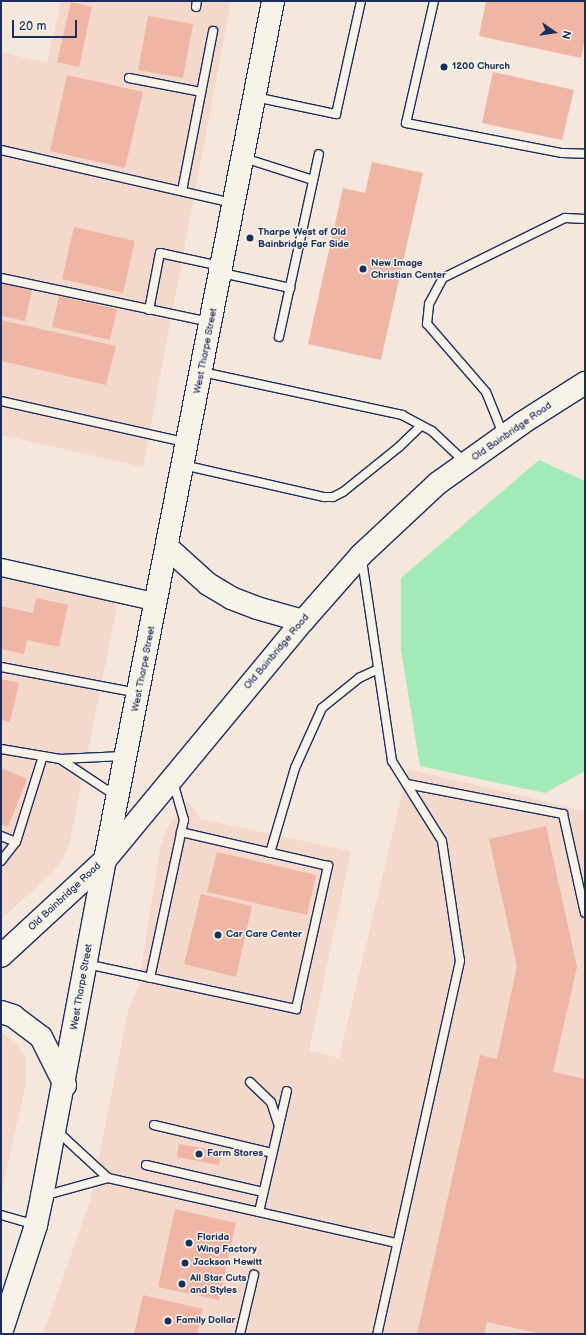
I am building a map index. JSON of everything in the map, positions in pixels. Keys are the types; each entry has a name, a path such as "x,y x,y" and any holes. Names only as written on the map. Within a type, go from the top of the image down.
{"main road":[{"name":"West Tharpe Street","path":"1,1333 36,1225 56,1130 105,860 168,548 274,1"},
{"name":"Old Bainbridge Road","path":"3,951 105,860 303,620 361,555 438,484 504,436 585,383"},
{"path":"168,548 208,584 232,598 257,608 303,620"},
{"path":"1,1012 13,1016 41,1037 65,1085"}],"street":[{"path":"1,567 157,602"}],"lane":[{"path":"255,97 336,114 361,1"},
{"path":"434,1 406,123 562,153 585,154"},
{"path":"182,191 213,31"},
{"path":"130,78 201,92"},
{"path":"1,150 234,203"},
{"path":"279,337 319,154"},
{"path":"243,158 313,180"},
{"path":"504,436 486,392 427,324 429,304 443,278 565,218 585,219"},
{"path":"149,310 160,253 290,288"},
{"path":"1,278 211,323"},
{"path":"202,372 402,416 432,431 466,463"},
{"path":"1,401 188,442"},
{"path":"183,465 333,497 399,447 421,426"},
{"path":"361,555 392,761 442,841 460,961 377,1334"},
{"path":"1,667 138,693"},
{"path":"270,853 295,768 322,708 359,678 378,669"},
{"path":"1,749 60,759 126,756"},
{"path":"1,861 16,842 43,756"},
{"path":"60,759 118,797"},
{"path":"150,978 184,820 172,780"},
{"path":"407,784 563,814 585,913"},
{"path":"86,964 296,1009 328,866 181,832"},
{"path":"1,836 16,842"},
{"path":"250,1082 271,1102 279,1124"},
{"path":"259,1212 286,1090"},
{"path":"154,1125 272,1153"},
{"path":"56,1130 108,1178"},
{"path":"146,1165 263,1192"},
{"path":"42,1196 108,1178 397,1243"},
{"path":"1,1215 36,1225"},
{"path":"240,1334 254,1275"}],"shaded area":[{"path":"61,1 231,1 143,467 1,435 1,52 47,63"},
{"path":"1,574 113,602 117,607 70,841 63,859 51,874 1,919"},
{"path":"408,769 585,811 585,1334 43,1334 91,1198 128,1011 138,988 160,850 167,828 188,801 200,819 351,851 309,1051 339,1058"},
{"path":"1,1032 17,1044 26,1059 26,1083 1,1195"}],"green space":[{"path":"539,460 585,481 585,771 545,793 420,766 401,650 401,578"}],"building":[{"path":"486,1 585,1 585,39 581,58 479,36"},
{"path":"71,2 92,7 79,67 57,62"},
{"path":"148,16 193,24 183,78 138,70"},
{"path":"493,72 574,90 562,140 482,123"},
{"path":"67,75 143,92 125,168 50,151"},
{"name":"New Image Christian Center","path":"372,162 423,173 381,360 308,344 343,188 365,193"},
{"path":"74,227 135,241 123,293 62,279"},
{"path":"1,283 32,290 25,321 1,316"},
{"path":"59,296 117,309 110,340 52,327"},
{"path":"1,320 116,346 106,385 1,361"},
{"path":"36,598 68,605 59,647 27,640 24,654 1,649 1,606 33,613"},
{"path":"1,679 19,683 10,722 1,720"},
{"path":"1,768 27,779 8,827 1,824"},
{"path":"546,826 577,967 553,1072 585,1079 585,1334 542,1334 487,1322 484,1334 417,1334 480,1055 497,1059 517,966 489,839"},
{"path":"217,852 316,875 307,915 207,892"},
{"name":"Car Care Center","path":"201,894 252,906 236,977 184,964"},
{"name":"Farm Stores","path":"179,1144 221,1151 219,1165 177,1157"},
{"path":"175,1209 236,1223 219,1300 158,1287"},
{"name":"Family Dollar","path":"143,1295 203,1309 197,1334 134,1334"}],"place":[{"name":"1200 Church","path":"444,67"},
{"name":"Tharpe West of Old Bainbridge Far Side","path":"250,238"},
{"name":"New Image Christian Center","path":"363,269"},
{"name":"Car Care Center","path":"218,935"},
{"name":"Farm Stores","path":"199,1154"},
{"name":"Florida Wing Factory","path":"189,1243"},
{"name":"Jackson Hewitt","path":"185,1263"},
{"name":"All Star Cuts and Styles","path":"182,1284"},
{"name":"Family Dollar","path":"168,1321"}]}
